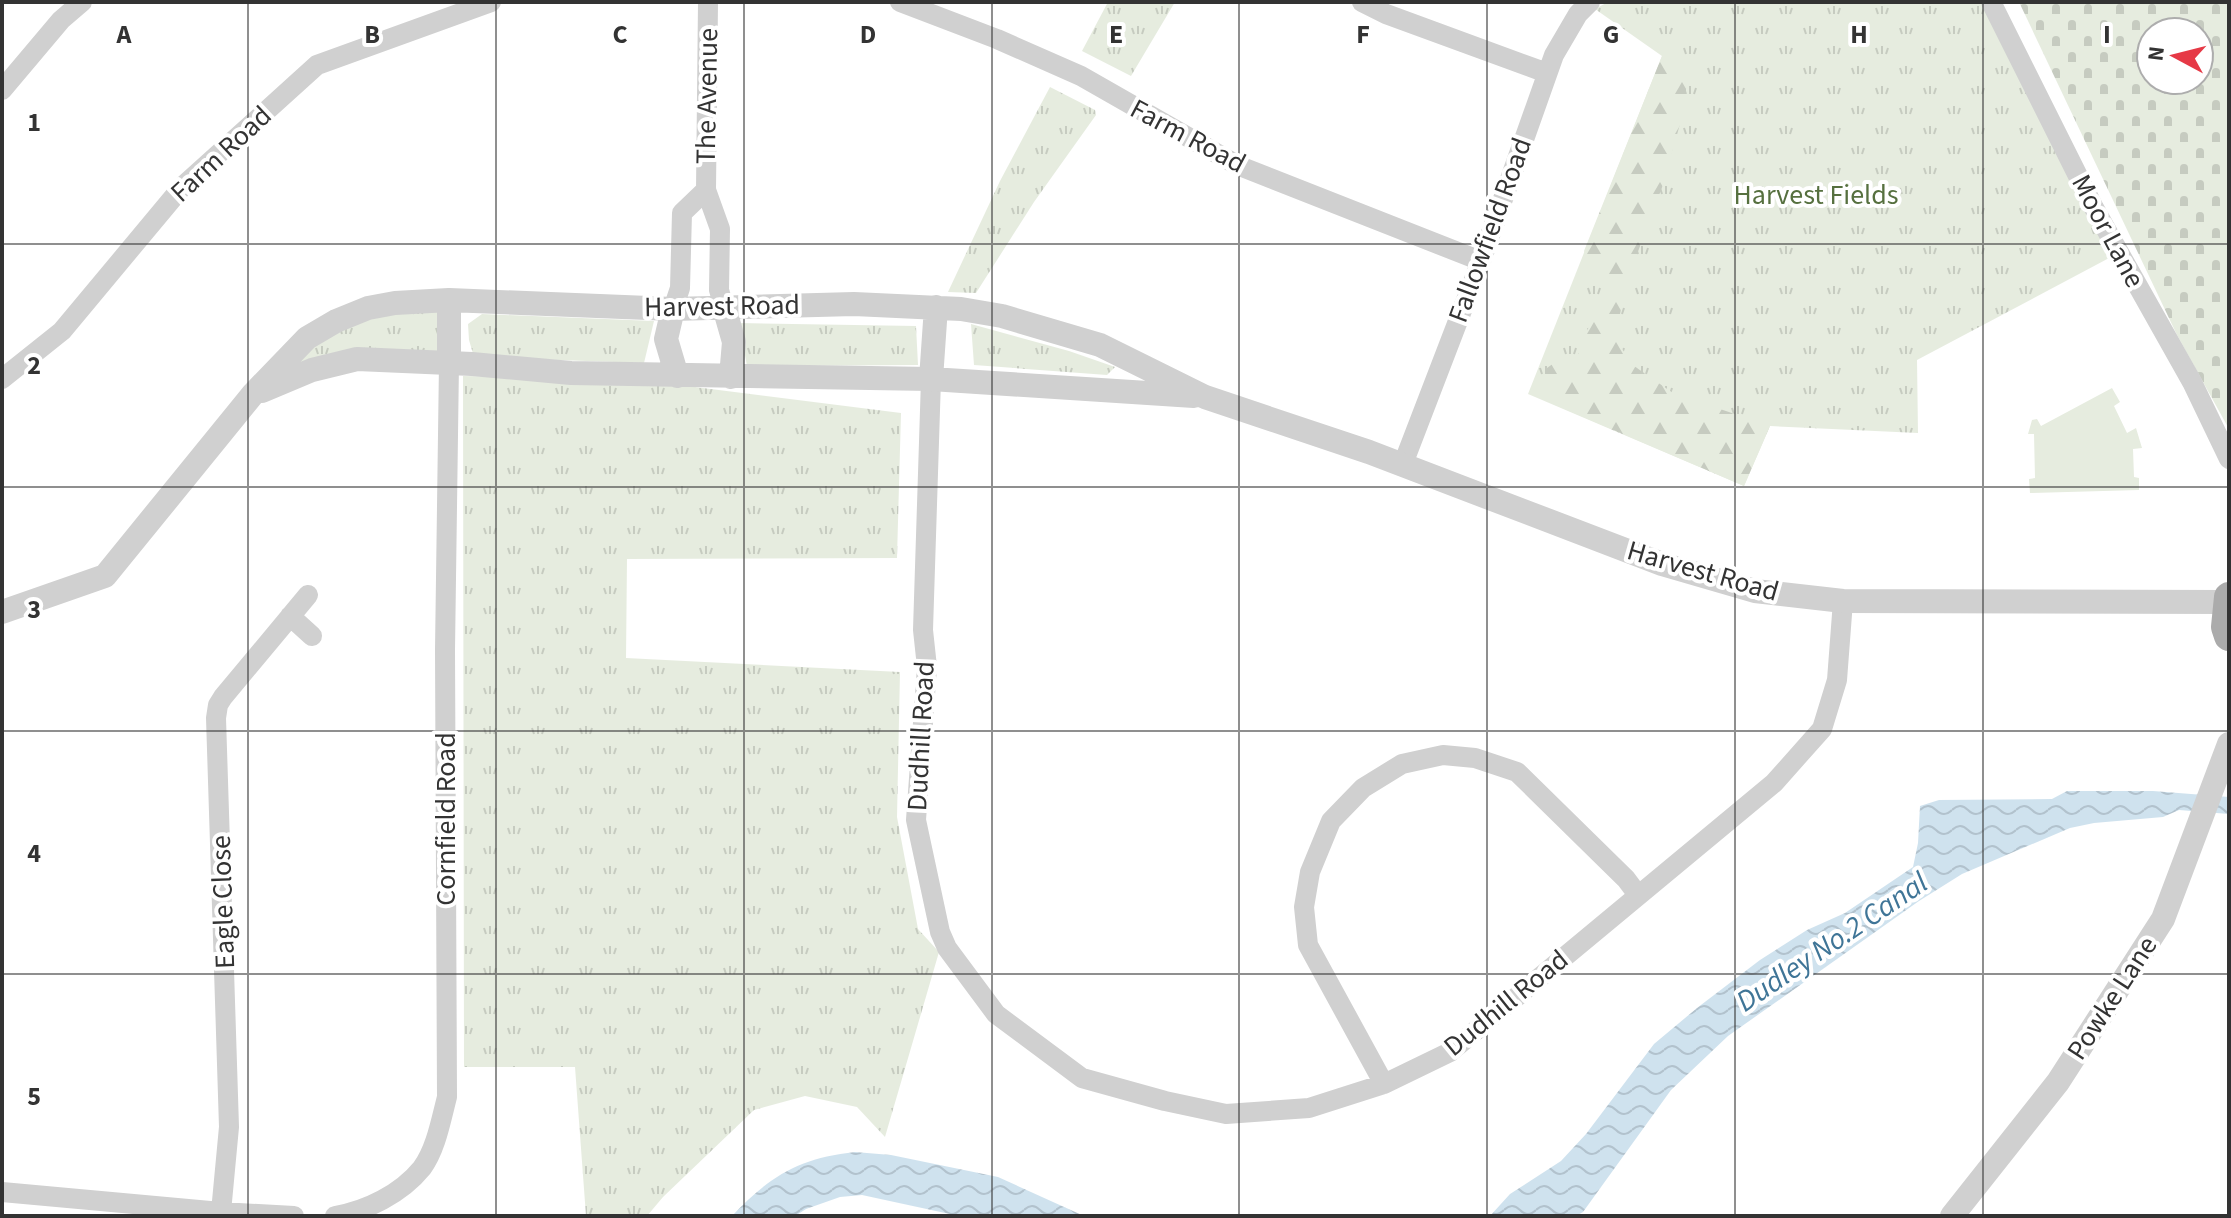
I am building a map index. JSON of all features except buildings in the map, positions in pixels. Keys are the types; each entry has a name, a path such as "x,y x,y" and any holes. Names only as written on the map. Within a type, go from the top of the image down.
{"main road":[{"path":"2228,600 2226,627 2229,636"}],"street":[{"path":"2,90 61,20 82,2"},
{"name":"Farm Road","path":"2,379 62,331 182,187 317,65 491,2"},
{"name":"The Avenue","path":"708,2 706,190 720,229 719,290 724,307"},
{"name":"Farm Road","path":"900,2 997,39 1081,76 1237,165 1481,261"},
{"path":"1362,2 1386,14 1547,73"},
{"name":"Fallowfield Road","path":"1403,464 1481,261 1554,55 1578,14 1590,2"},
{"name":"Moor Lane","path":"1991,2 2094,208 2192,382 2229,459"},
{"name":"The Avenue","path":"673,309 680,288 682,213 706,190"},
{"path":"449,300 449,363"},
{"name":"Harvest Road","path":"2,612 105,576 253,394 307,338 336,321 368,308 449,300 673,309 854,304 936,307 1002,316 1100,345 1205,397 1403,464 1662,564 1755,591 1843,601 2228,600"},
{"path":"724,307 734,342 731,377"},
{"path":"931,379 936,307"},
{"path":"673,309 666,339 677,376"},
{"name":"Harvest Road","path":"253,394 333,363 357,359 571,373 931,379 1205,397"},
{"name":"Cornfield Road","path":"335,1216 350,1213 395,1193 423,1167 437,1134 447,1097 445,636 449,363"},
{"name":"Dudhill Road","path":"931,379 923,630 927,667 916,820 940,932 947,948 996,1014 1082,1078 1165,1101 1226,1114 1309,1108 1384,1084 1450,1052 1774,783 1822,729 1837,680 1843,601"},
{"name":"Eagle Close","path":"221,1212 229,1127 216,718 223,697 308,595"},
{"path":"290,616 312,636"},
{"name":"Powke Lane","path":"1952,1216 2058,1082 2163,919 2228,743"},
{"path":"1384,1084 1308,945 1304,907 1310,872 1331,821 1363,788 1402,764 1443,755 1475,758 1517,772 1626,879 1638,895"},
{"path":"2,1192 294,1216"}],"green space":[{"path":"1108,2 1175,2 1131,76 1082,51"},
{"name":"Harvest Fields","path":"1608,2 1981,2 2111,257 1917,360 1918,433 1770,426 1744,486 1528,394 1662,56 1595,9"},
{"path":"2019,2 2229,2 2229,429 2177,335"},
{"path":"1686,55 1686,102 1664,182 1627,281 1620,314 1620,346 1634,366 1673,393 1770,426 1744,486 1553,404 1544,383 1547,368 1561,358 1575,363 1605,284 1591,278 1584,251 1662,56"},
{"path":"1050,87 1095,110 1096,115 1034,202 976,293 948,292 1000,181"},
{"path":"443,306 441,357 278,375 340,324"},
{"path":"482,314 654,321 644,363 474,357 468,324"},
{"path":"739,323 916,326 918,365 747,366"},
{"path":"971,324 1115,367 1107,375 974,365"},
{"path":"463,376 632,379 901,413 897,558 627,559 626,658 900,672 897,817 918,929 939,952 885,1137 857,1107 805,1096 754,1110 647,1216 586,1216 575,1067 464,1067"},
{"path":"2112,388 2120,402 2114,406 2127,433 2136,428 2142,448 2133,449 2134,477 2139,478 2139,490 2030,493 2029,479 2035,478 2034,434 2028,434 2032,420 2037,419 2041,426"}],"water":[{"name":"Dudley No.2 Canal","path":"2067,791 2153,791 2229,797 2229,814 2179,810 2163,817 2070,828 1962,874 1728,1036 1671,1090 1583,1212 1576,1216 1490,1216 1510,1194 1561,1161 1586,1134 1654,1044 1697,1008 1760,960 1807,930 1845,913 1913,867 1920,806 1939,800 2052,799"},
{"path":"855,1152 891,1155 998,1177 1084,1216 959,1216 862,1195 840,1197 795,1216 732,1216 759,1190 787,1171 818,1159"}]}
